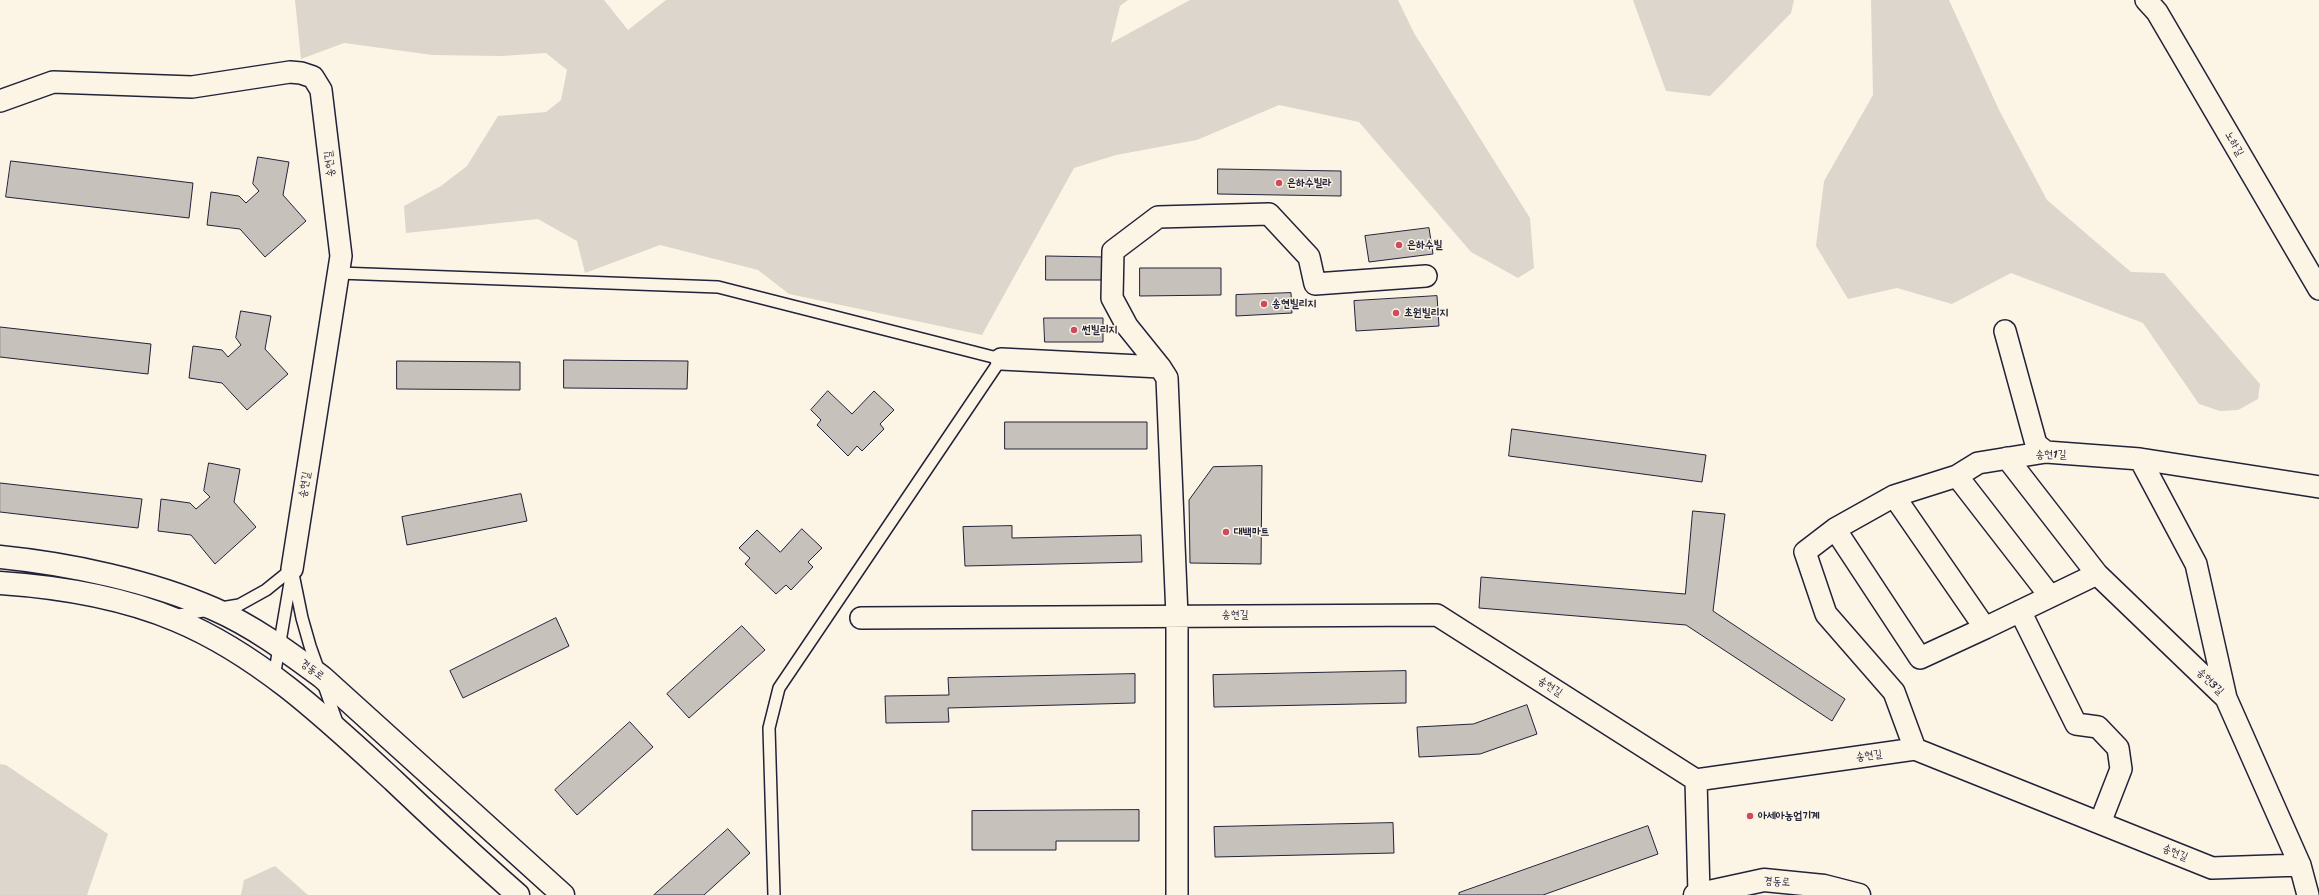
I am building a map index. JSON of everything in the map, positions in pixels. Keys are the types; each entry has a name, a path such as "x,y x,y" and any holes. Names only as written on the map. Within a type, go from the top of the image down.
{"street":[{"name":"노하길","path":"2146,0 2156,12 2319,289"},
{"name":"송현길","path":"0,101 53,82 192,87 290,72 301,73 313,77 321,90 341,256 292,569"},
{"path":"1177,895 1177,616 1166,378 1160,366 1127,326 1112,298 1113,250 1158,217 1270,214 1309,257 1315,284 1426,276"},
{"path":"2005,331 2036,444 2046,452"},
{"path":"1001,359 1160,366"},
{"name":"송현1길","path":"1915,749 1894,692 1826,614 1805,552 1835,529 1894,496 1957,476 1978,463 2046,452 2140,459 2319,487"},
{"name":"송현3길","path":"2008,458 2097,574 2226,698 2300,865"},
{"path":"2140,459 2196,564 2226,698"},
{"path":"1957,476 2050,596"},
{"path":"1894,496 1985,628"},
{"path":"1835,529 1920,658 2097,574"},
{"name":"경동로","path":"0,557 89,570 146,586 214,609 280,645 322,677 563,895"},
{"path":"0,583 104,597 167,617 233,650 274,677 340,731 518,895"},
{"path":"2020,611 2076,724 2098,727 2118,748 2120,769 2100,823"},
{"name":"송현길","path":"861,618 1437,615 1696,780 1915,749 2212,868 2300,865"},
{"path":"1696,780 1697,894"},
{"path":"2300,865 2308,895"},
{"name":"경동로","path":"1697,894 1764,880 1824,886 1859,895"}],"lane":[{"path":"339,273 718,287 1001,359 779,688 769,728 774,895"},
{"path":"167,617 239,605 266,590 292,569"},
{"path":"274,677 292,569"},
{"path":"292,569 302,618 340,731"}],"shaded area":[{"path":"295,0 604,0 628,30 666,0 1128,0 1120,6 1111,43 1190,0 1398,0 1414,33 1530,218 1534,268 1518,278 1471,252 1359,122 1279,105 1197,140 1116,155 1074,168 982,335 789,294 758,270 660,245 585,273 577,241 538,219 406,233 404,206 441,186 467,166 498,116 546,112 561,100 567,70 546,53 502,56 433,55 344,43 301,59"},
{"path":"1633,0 1794,0 1791,13 1710,96 1666,91"},
{"path":"1871,0 1949,0 1999,110 2047,200 2131,272 2164,273 2260,384 2258,399 2238,410 2220,411 2199,404 2143,323 2011,273 1952,304 1897,288 1848,299 1816,246 1824,181 1873,95"},
{"path":"0,764 6,765 108,834 87,895 0,895"},
{"path":"275,866 308,895 241,895 244,880"}],"building":[{"path":"258,157 289,162 283,195 306,221 265,257 240,229 207,225 211,192 239,196 246,203 259,191 253,184"},
{"path":"11,161 193,183 189,218 6,197"},
{"name":"은하수빌라","path":"1218,169 1341,171 1341,196 1218,194"},
{"name":"은하수빌","path":"1429,228 1433,254 1369,262 1365,236"},
{"path":"1046,256 1105,257 1105,280 1046,280"},
{"path":"1140,268 1221,268 1221,295 1140,296"},
{"name":"송현빌리지","path":"1291,293 1292,313 1236,316 1236,295"},
{"name":"초원빌리지","path":"1437,296 1439,326 1356,331 1354,301"},
{"path":"241,311 271,316 265,349 288,374 247,410 222,383 189,378 193,346 222,350 228,357 241,345 236,338"},
{"name":"썬빌리지","path":"1044,318 1103,318 1103,342 1045,342"},
{"path":"0,327 151,344 148,374 0,357"},
{"path":"564,360 688,361 687,389 564,388"},
{"path":"397,361 520,362 520,390 397,389"},
{"path":"828,391 852,414 874,391 894,410 880,424 884,429 862,451 857,446 848,456 817,425 821,420 811,410"},
{"path":"1005,422 1147,422 1147,449 1005,449"},
{"path":"1512,429 1706,455 1702,482 1509,456"},
{"path":"209,463 240,469 234,502 256,527 215,564 191,535 158,531 161,499 190,503 196,509 210,497 204,491"},
{"name":"대백마트","path":"1262,466 1261,564 1190,563 1189,500 1213,467"},
{"path":"0,483 142,499 138,528 0,512"},
{"path":"521,494 527,521 407,545 402,517"},
{"path":"1693,511 1725,514 1713,611 1845,699 1832,721 1686,625 1479,608 1481,577 1685,594"},
{"path":"1012,526 1012,538 1141,535 1142,562 965,566 963,527"},
{"path":"802,529 822,548 808,562 813,567 791,590 786,585 776,594 745,564 750,558 739,548 757,530 780,552"},
{"path":"556,618 569,646 463,698 450,671"},
{"path":"742,626 765,650 689,718 667,694"},
{"path":"1406,671 1406,703 1214,707 1213,675"},
{"path":"1135,674 1135,703 948,708 949,722 886,723 885,696 949,695 948,678"},
{"path":"1527,705 1537,734 1480,754 1419,757 1417,727 1473,724"},
{"path":"630,722 653,747 577,815 555,790"},
{"path":"1139,810 1139,841 1056,841 1056,850 972,850 972,811"},
{"path":"1393,823 1394,853 1215,857 1214,827"},
{"path":"1648,826 1658,854 1543,895 1459,895 1459,893"},
{"path":"728,829 750,853 704,895 654,895"}],"place":[{"name":"은하수빌라","path":"1279,183"},
{"name":"은하수빌","path":"1399,245"},
{"name":"송현빌리지","path":"1264,304"},
{"name":"초원빌리지","path":"1396,313"},
{"name":"썬빌리지","path":"1074,330"},
{"name":"대백마트","path":"1226,532"},
{"name":"아세아농업기계","path":"1750,816"}]}
